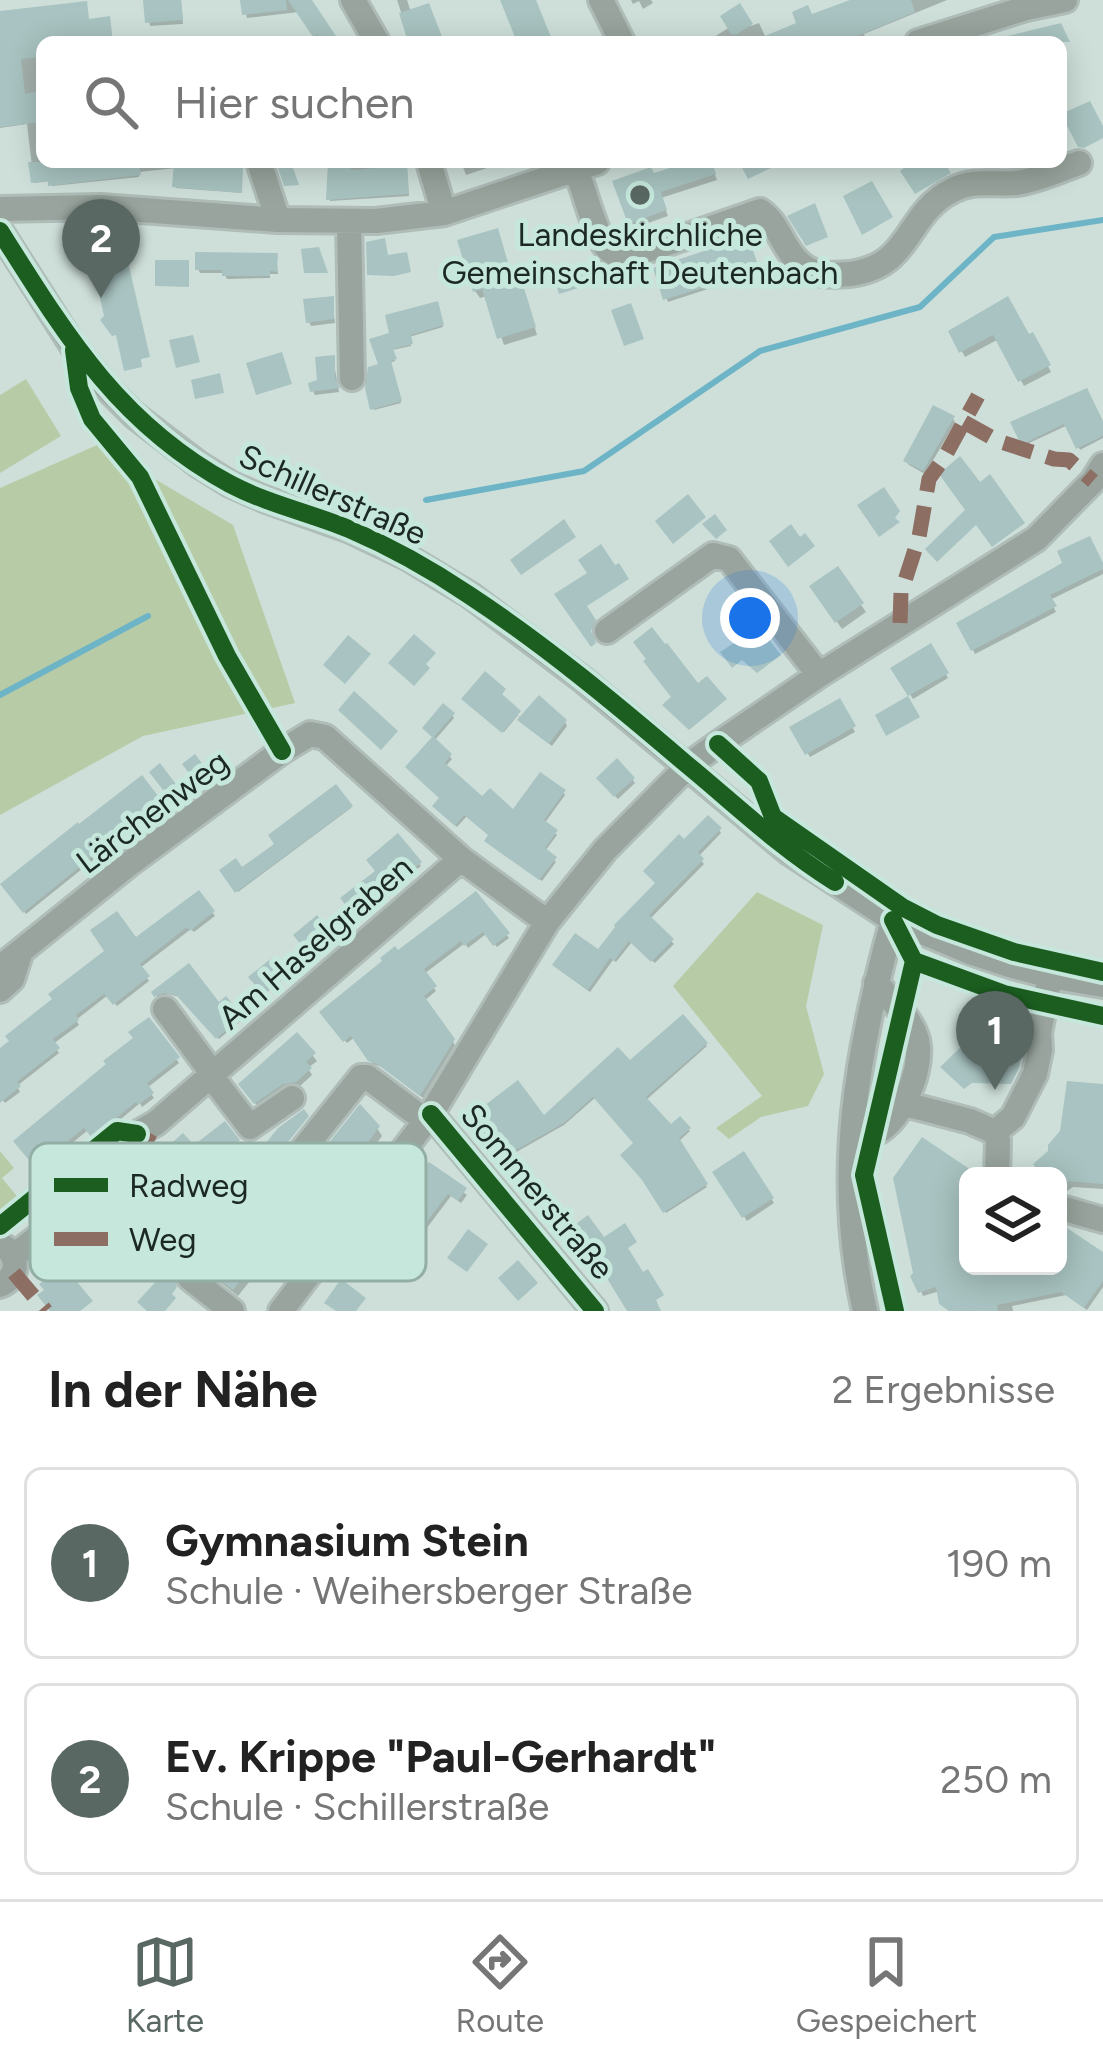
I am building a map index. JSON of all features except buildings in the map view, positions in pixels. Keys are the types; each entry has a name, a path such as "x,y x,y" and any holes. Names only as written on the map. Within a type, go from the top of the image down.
{"street":[{"path":"353,0 374,36"},
{"path":"601,0 619,36"},
{"path":"935,36 1024,4 1065,0"},
{"path":"1067,167 1078,163"},
{"path":"262,168 278,220"},
{"path":"431,168 444,213"},
{"path":"0,209 100,207 349,222 444,213 581,168"},
{"path":"587,168 602,241 613,253 636,254 760,211 770,218 801,265 831,275 866,271 891,259 929,206 948,192 979,183 1018,183 1063,168"},
{"path":"349,222 352,378"},
{"name":"Schillerstraße","path":"0,231 74,346 107,388 163,439 230,484 348,529 470,595 689,765 789,852 893,920 970,952 1050,976 1103,985"},
{"path":"408,1143 547,922 605,850 689,765 818,675 1036,539 1100,481"},
{"path":"607,631 713,555 729,559 818,675"},
{"name":"Lärchenweg","path":"0,990 12,979 14,957 148,850 310,734 325,737 460,860 547,922"},
{"name":"Am Haselgraben","path":"122,1143 155,1124 460,860"},
{"path":"865,1311 851,1238 854,1104 893,920"},
{"path":"995,1132 1013,1118 1035,1074 1050,976"},
{"path":"852,1137 874,1134 905,1105 919,1045 902,1013 876,983"},
{"name":"Am Haselgraben","path":"165,1010 212,1075"},
{"path":"212,1075 250,1127 292,1098"},
{"name":"Sommerstraße","path":"308,1143 361,1077 367,1077 428,1117 595,1311"},
{"path":"905,1105 995,1132 998,1167"},
{"path":"1067,1210 1103,1220"},
{"path":"0,1285 14,1273 7,1250"},
{"path":"194,1281 232,1311"},
{"path":"281,1311 304,1281"}],"green space":[{"path":"26,379 61,436 0,473 0,395"},
{"path":"97,445 233,525 295,703 143,736 0,815 0,488"},
{"path":"757,892 823,925 806,1006 824,1074 808,1106 761,1117 729,1139 716,1128 762,1096 673,986"},
{"path":"0,1151 14,1168 2,1178 20,1200 0,1216"}],"waterway":[{"path":"426,500 584,471 760,351 920,307 994,237 1103,220"},
{"path":"0,695 148,616"}],"marked path":[{"path":"900,623 901,593 919,537 929,479 978,396"},
{"path":"964,422 998,441 1069,460 1093,481"},
{"path":"143,1143 156,1123"},
{"path":"14,1273 46,1311"}],"cycle path":[{"path":"0,231 98,374 156,434 230,484 365,536 469,595 580,676 776,840 835,882"},
{"path":"74,350 79,388 92,419 140,477 227,656 282,751"},
{"path":"718,744 759,781 773,817 902,907 937,925 1014,952 1103,972"},
{"path":"893,920 914,961 864,1175 895,1311"},
{"path":"914,961 1004,994 1103,1016"},
{"path":"431,1114 595,1311"},
{"path":"102,1143 117,1131 137,1134"},
{"path":"0,1226 30,1202"}],"place":[{"name":"Landeskirchliche Gemeinschaft Deutenbach","path":"640,195"},
{"name":"Ev. Krippe \"Paul-Gerhardt\"","path":"101,298"},
{"name":"Gymnasium Stein","path":"995,1090"}]}
